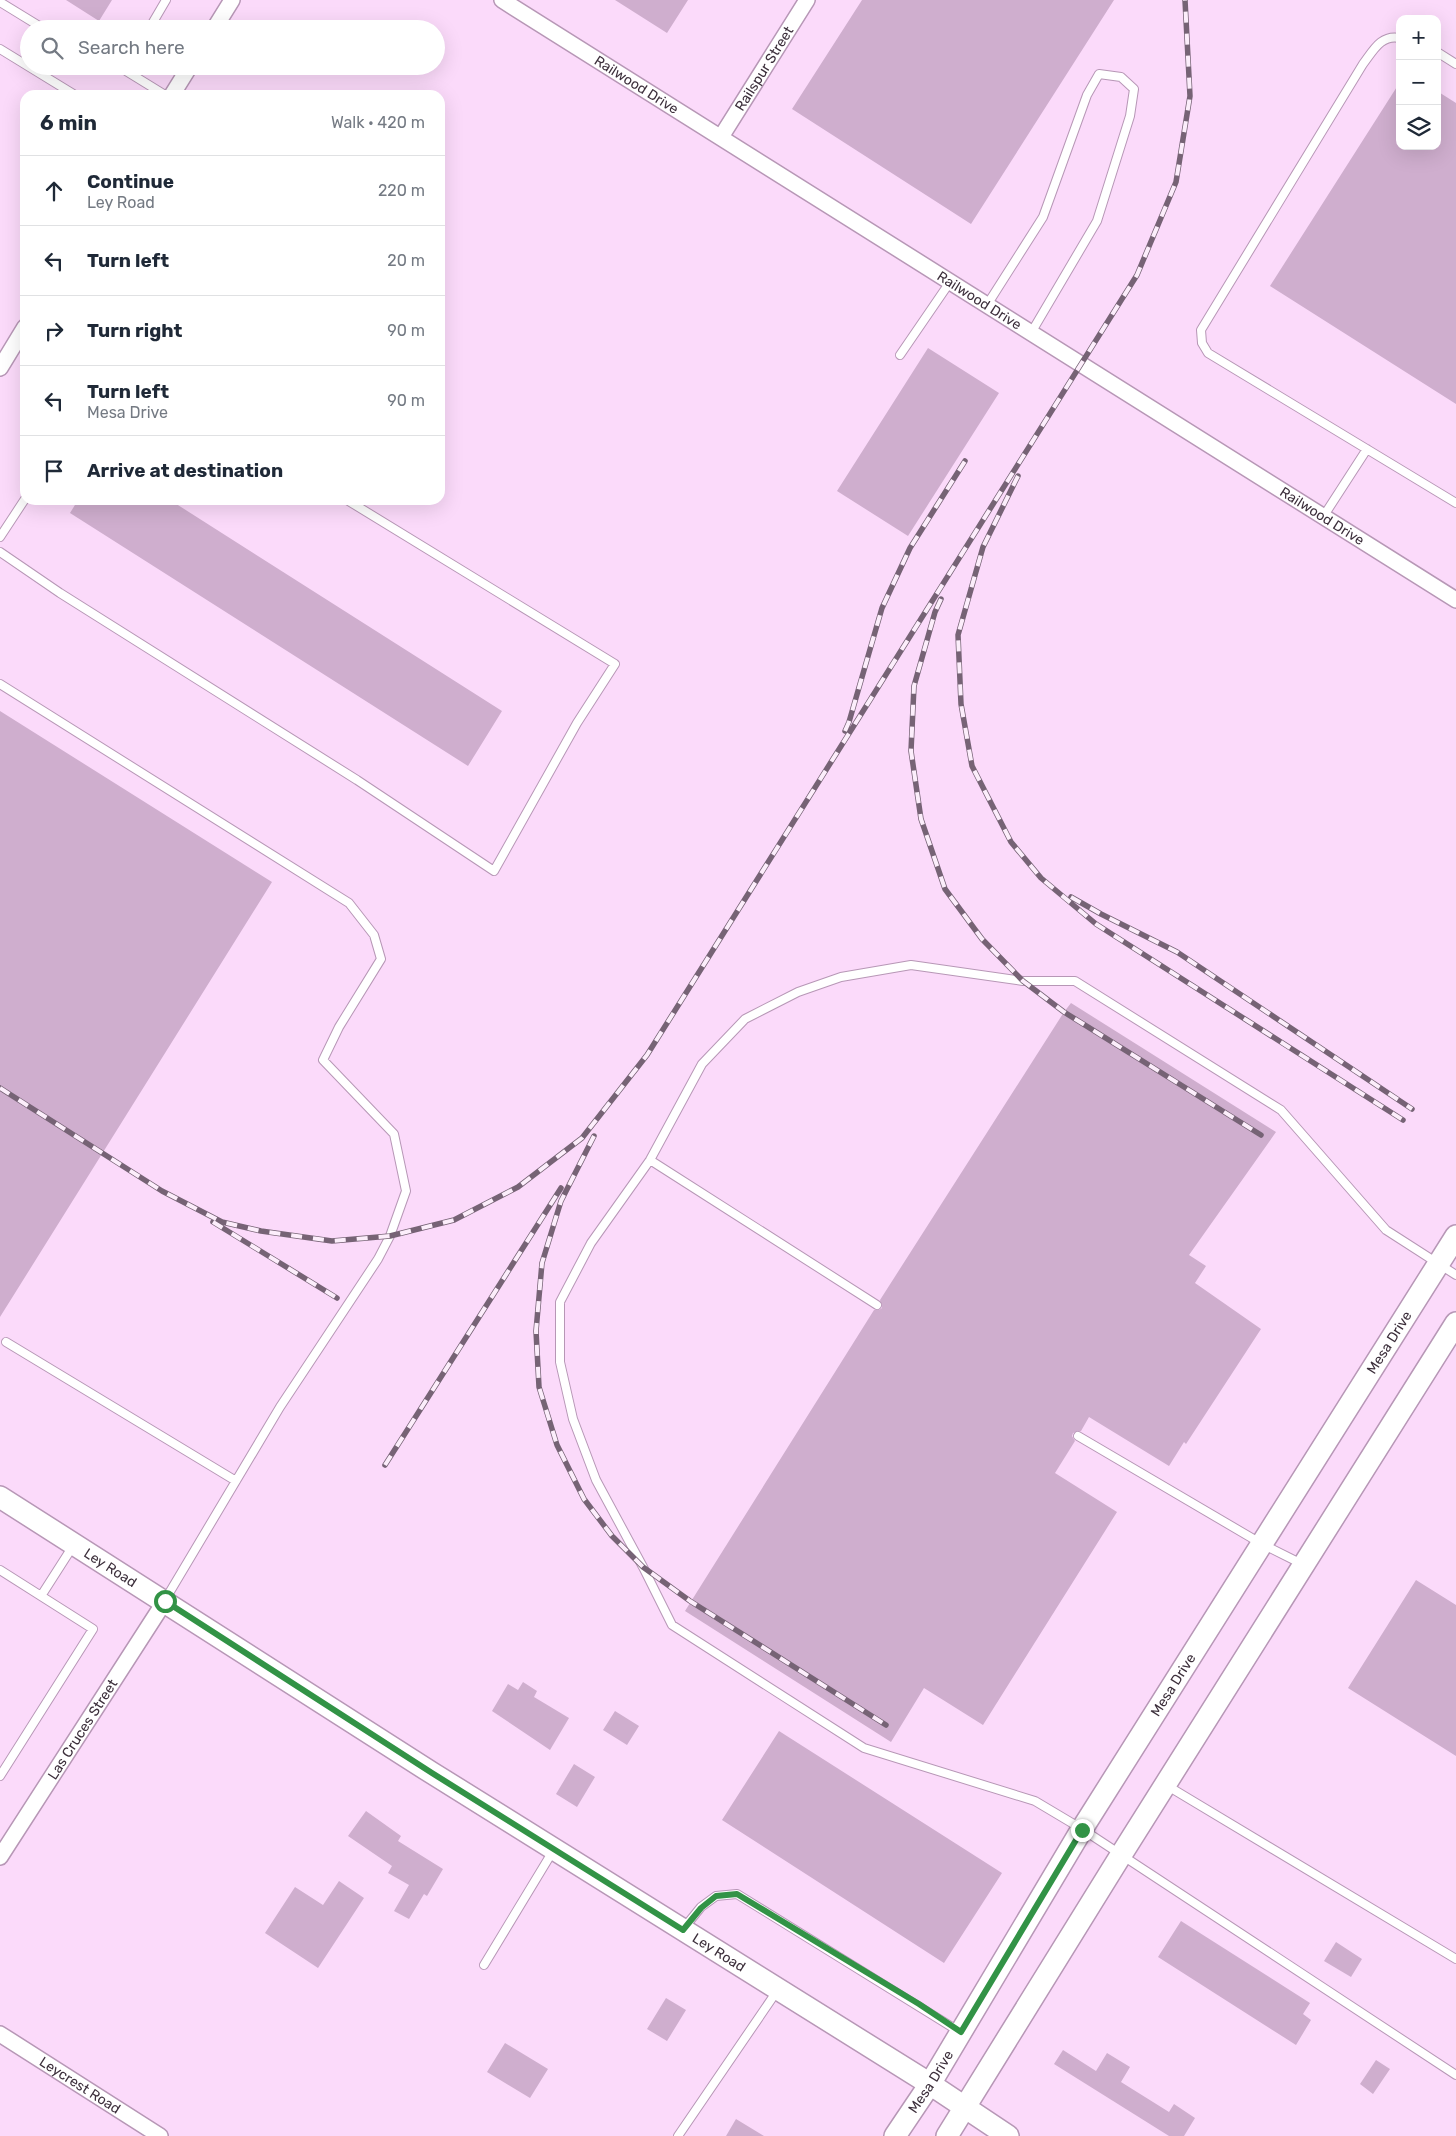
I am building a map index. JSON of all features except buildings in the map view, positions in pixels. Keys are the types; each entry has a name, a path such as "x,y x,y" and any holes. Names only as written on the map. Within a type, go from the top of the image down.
{"main road":[{"name":"Mesa Drive","path":"895,2136 930,2084 1082,1830 1262,1544 1447,1270 1456,1236"},
{"path":"947,2136 1121,1855 1456,1323"},
{"name":"Ley Road","path":"0,1497 554,1849 930,2084 1008,2136"}],"street":[{"path":"220,20 232,0"},
{"name":"Railwood Drive","path":"502,0 1456,600"},
{"name":"Railspur Street","path":"721,137 807,0"},
{"path":"175,90 184,75"},
{"path":"0,368 20,335"},
{"name":"Las Cruces Street","path":"0,1857 165,1601"},
{"name":"Leycrest Road","path":"0,2034 160,2136"}],"lane":[{"path":"154,20 166,0"},
{"path":"0,2 29,20"},
{"path":"1396,37 1393,36 1380,41 1363,64 1201,330 1202,343 1208,353 1456,503"},
{"path":"0,49 20,61"},
{"path":"1441,55 1456,64"},
{"path":"987,305 1043,217 1087,96 1099,74 1121,78 1134,89 1130,116 1097,222 1031,333"},
{"path":"43,75 68,90"},
{"path":"135,75 157,90"},
{"path":"900,355 950,282"},
{"path":"1323,516 1367,449"},
{"path":"0,538 21,505"},
{"path":"0,552 60,593 357,780 494,871 577,723 615,664 356,505"},
{"path":"0,684 349,903 374,935 381,959 339,1027 323,1060 394,1134 406,1191 390,1236 378,1260 280,1407 165,1601"},
{"path":"1447,1270 1386,1230 1282,1110 1075,981 1023,982 911,965 841,977 798,992 745,1019 702,1064 650,1160 591,1243 560,1302 560,1362 573,1419 596,1480 643,1566 672,1625 864,1748 1035,1801 1121,1855 1456,2075"},
{"path":"650,1160 877,1305"},
{"path":"6,1342 236,1481"},
{"path":"1078,1436 1262,1544 1304,1566"},
{"path":"42,1596 74,1543"},
{"path":"0,1570 93,1629 0,1776"},
{"path":"1166,1785 1456,1959"},
{"path":"484,1965 554,1849"},
{"path":"683,1930 701,1908 716,1896 737,1894 919,2004 961,2032"},
{"path":"678,2136 778,1989"}],"railway":[{"path":"0,1088 162,1191 222,1222 261,1231 332,1241 390,1236 454,1220 518,1187 582,1138 647,1055 1137,275 1176,182 1190,96 1185,0"},
{"path":"845,731 882,608 910,548 965,461"},
{"path":"1018,476 983,547 958,635 961,704 972,766 1011,842 1041,878 1096,924 1403,1120"},
{"path":"941,599 935,612 914,686 911,751 921,819 945,889 982,939 1023,981 1064,1012 1261,1135"},
{"path":"1071,897 1177,952 1412,1109"},
{"path":"594,1136 561,1201 542,1263 536,1331 539,1387 557,1445 584,1499 612,1536 643,1567 690,1601 886,1725"},
{"path":"385,1465 561,1188"},
{"path":"213,1222 337,1298"}],"route":[{"path":"165,1601 432,1773 683,1930 701,1908 716,1896 737,1894 919,2004 961,2032 1082,1830"}]}
